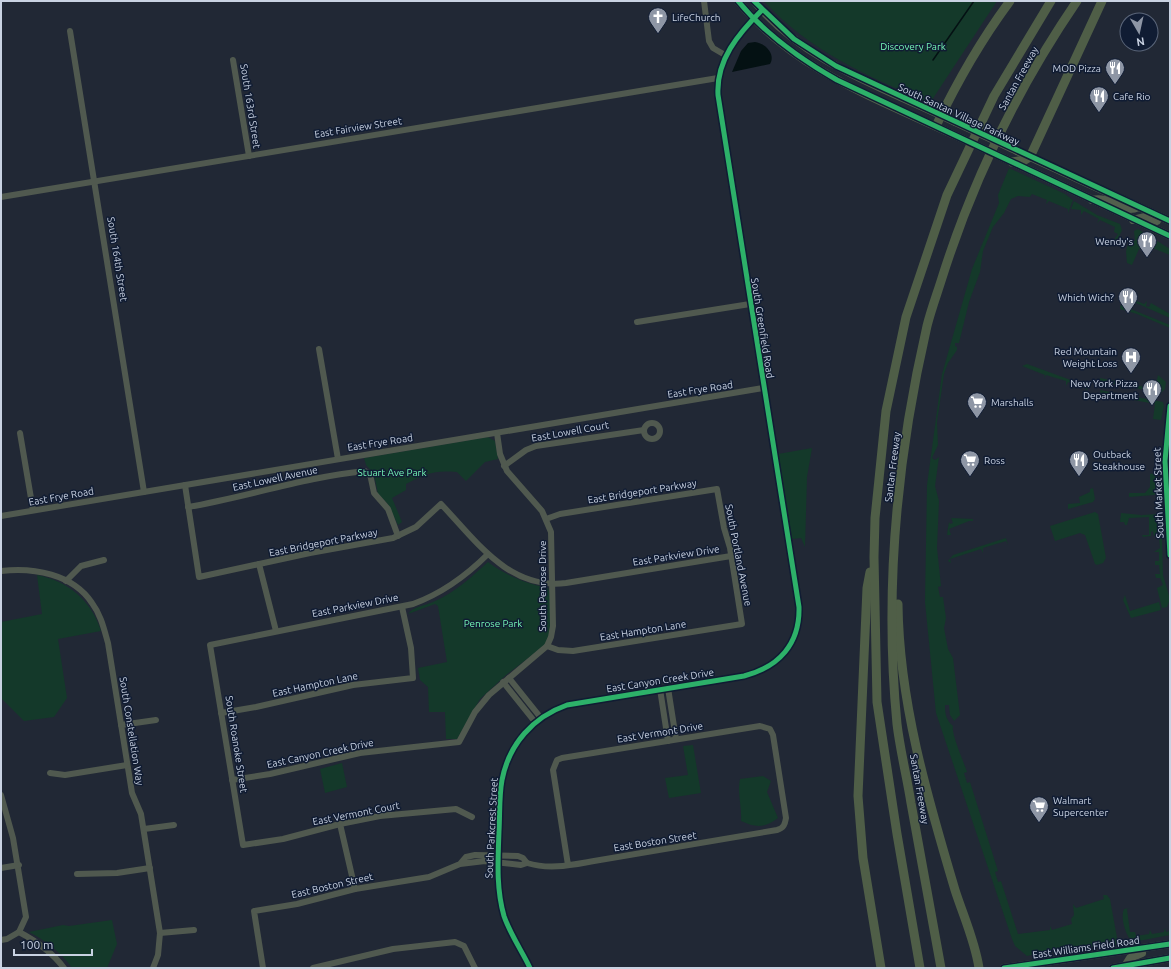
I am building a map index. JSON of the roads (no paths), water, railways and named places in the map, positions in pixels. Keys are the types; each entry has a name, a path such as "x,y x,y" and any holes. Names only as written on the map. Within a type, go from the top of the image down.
{"highway":[{"path":"936,126 959,80 993,24 1010,1"},
{"name":"Santan Freeway","path":"920,968 897,834 877,702 874,557 875,518 886,411 906,317 947,195 994,96 1051,1"},
{"name":"Santan Freeway","path":"941,968 897,726 892,639 892,593 895,534 904,450 926,332 952,245 984,167 1021,91 1077,1"},
{"path":"1012,162 1025,160 1030,157 1102,1"},
{"path":"895,534 901,650 906,697 913,734 955,890 979,968"},
{"path":"874,557 867,588 858,796 863,858 881,968"}],"main road":[{"name":"South Santan Village Parkway","path":"738,1 785,47 821,71 850,87 1170,236"},
{"name":"South Santan Village Parkway","path":"754,1 794,39 830,62 1017,151 1170,221"},
{"path":"1092,200 1101,198 1127,210 1139,207"},
{"path":"1133,220 1140,217 1148,217 1164,224 1170,224"},
{"path":"1125,966 1134,955 1154,950 1166,944"},
{"name":"East Williams Field Road","path":"1004,968 1166,944"},
{"path":"1113,968 1170,958"}],"street":[{"path":"704,1 709,41 713,48 725,55"},
{"name":"South Greenfield Road","path":"762,10 725,55 718,78 719,107 798,607 799,617 796,631 781,658"},
{"name":"South 164th Street","path":"70,30 144,492"},
{"name":"South 163rd Street","path":"234,60 249,156"},
{"name":"East Fairview Street","path":"1,197 718,78"},
{"path":"637,322 750,304"},
{"path":"319,349 338,459"},
{"name":"East Frye Road","path":"1,516 763,388"},
{"name":"South Market Street","path":"1170,406 1165,458 1170,555"},
{"name":"East Lowell Court","path":"504,466 526,450 536,446 644,430"},
{"path":"20,433 33,510"},
{"name":"South Penrose Drive","path":"459,742 475,712 489,695 503,682 542,652 547,646 553,629 552,541 546,519 536,504 514,481 504,466 497,433"},
{"name":"East Lowell Avenue","path":"188,507 280,485 367,471 370,474 374,493 388,509 398,536"},
{"path":"185,485 188,507"},
{"name":"East Bridgeport Parkway","path":"546,519 560,514 717,489"},
{"name":"South Portland Avenue","path":"717,489 731,556 742,624"},
{"name":"East Bridgeport Parkway","path":"188,507 199,577 398,536 416,527 441,504"},
{"name":"East Parkview Drive","path":"441,504 488,554 503,567 520,577 540,583 553,584 731,556"},
{"name":"East Parkview Drive","path":"210,645 402,607 424,600 446,589 465,576 488,554"},
{"path":"1,572 35,570 66,581 81,566 104,560"},
{"path":"259,564 276,631"},
{"name":"South Constellation Way","path":"66,581 76,586 92,603 102,622 108,643 132,793 141,814 160,933 158,955 153,968"},
{"name":"East Hampton Lane","path":"221,713 256,707 320,691 413,678 411,648 402,607"},
{"name":"East Hampton Lane","path":"547,646 558,650 573,651 742,624"},
{"name":"South Roanoke Street","path":"210,645 243,845"},
{"name":"East Canyon Creek Drive","path":"541,718 557,708 576,702 748,675 762,671 781,658"},
{"path":"509,678 541,718"},
{"path":"503,682 535,722"},
{"path":"668,688 676,739"},
{"path":"660,689 668,741"},
{"name":"South Parkcrest Street","path":"530,968 505,918 498,889 497,861 504,772 514,746 535,722 541,718"},
{"path":"121,725 156,720"},
{"name":"East Vermont Drive","path":"568,865 553,770 554,763 562,758 760,726 770,729 773,735 785,810 786,818 784,826"},
{"name":"East Canyon Creek Drive","path":"232,780 270,774 360,752 459,742"},
{"path":"50,773 64,775 127,765"},
{"path":"1,795 19,865 26,917 18,932 7,939 1,940"},
{"name":"East Vermont Court","path":"243,845 284,839 340,824 380,816 456,809 472,817"},
{"path":"340,824 355,889"},
{"path":"144,829 174,825"},
{"name":"East Boston Street","path":"263,968 254,911 297,904 355,889 429,877 460,864 497,861 521,865 527,863 549,867 568,865 777,830 784,826"},
{"name":"East Boston Street","path":"460,864 466,858 475,855 498,854 523,858 527,863"},
{"path":"1,868 19,865"},
{"path":"77,874 117,873 150,868"},
{"path":"160,933 194,930"},
{"path":"18,932 38,942 58,960 64,968"},
{"path":"313,968 393,949 431,944 460,943 464,947 475,968"}],"waterway":[{"path":"933,60 974,1"}],"place":[{"name":"LifeChurch","path":"658,34"},
{"name":"MOD Pizza","path":"1115,85"},
{"name":"Cafe Rio","path":"1099,113"},
{"name":"Wendy's","path":"1147,258"},
{"name":"Which Wich?","path":"1128,314"},
{"name":"Red Mountain Weight Loss","path":"1131,374"},
{"name":"New York Pizza Department","path":"1152,406"},
{"name":"Marshalls","path":"977,419"},
{"name":"Ross","path":"970,477"},
{"name":"Outback Steakhouse","path":"1079,477"},
{"name":"Walmart Supercenter","path":"1039,823"}],"park label":[{"name":"Discovery Park","path":"913,46"},
{"name":"Stuart Ave Park","path":"392,472"},
{"name":"Penrose Park","path":"493,623"}]}
